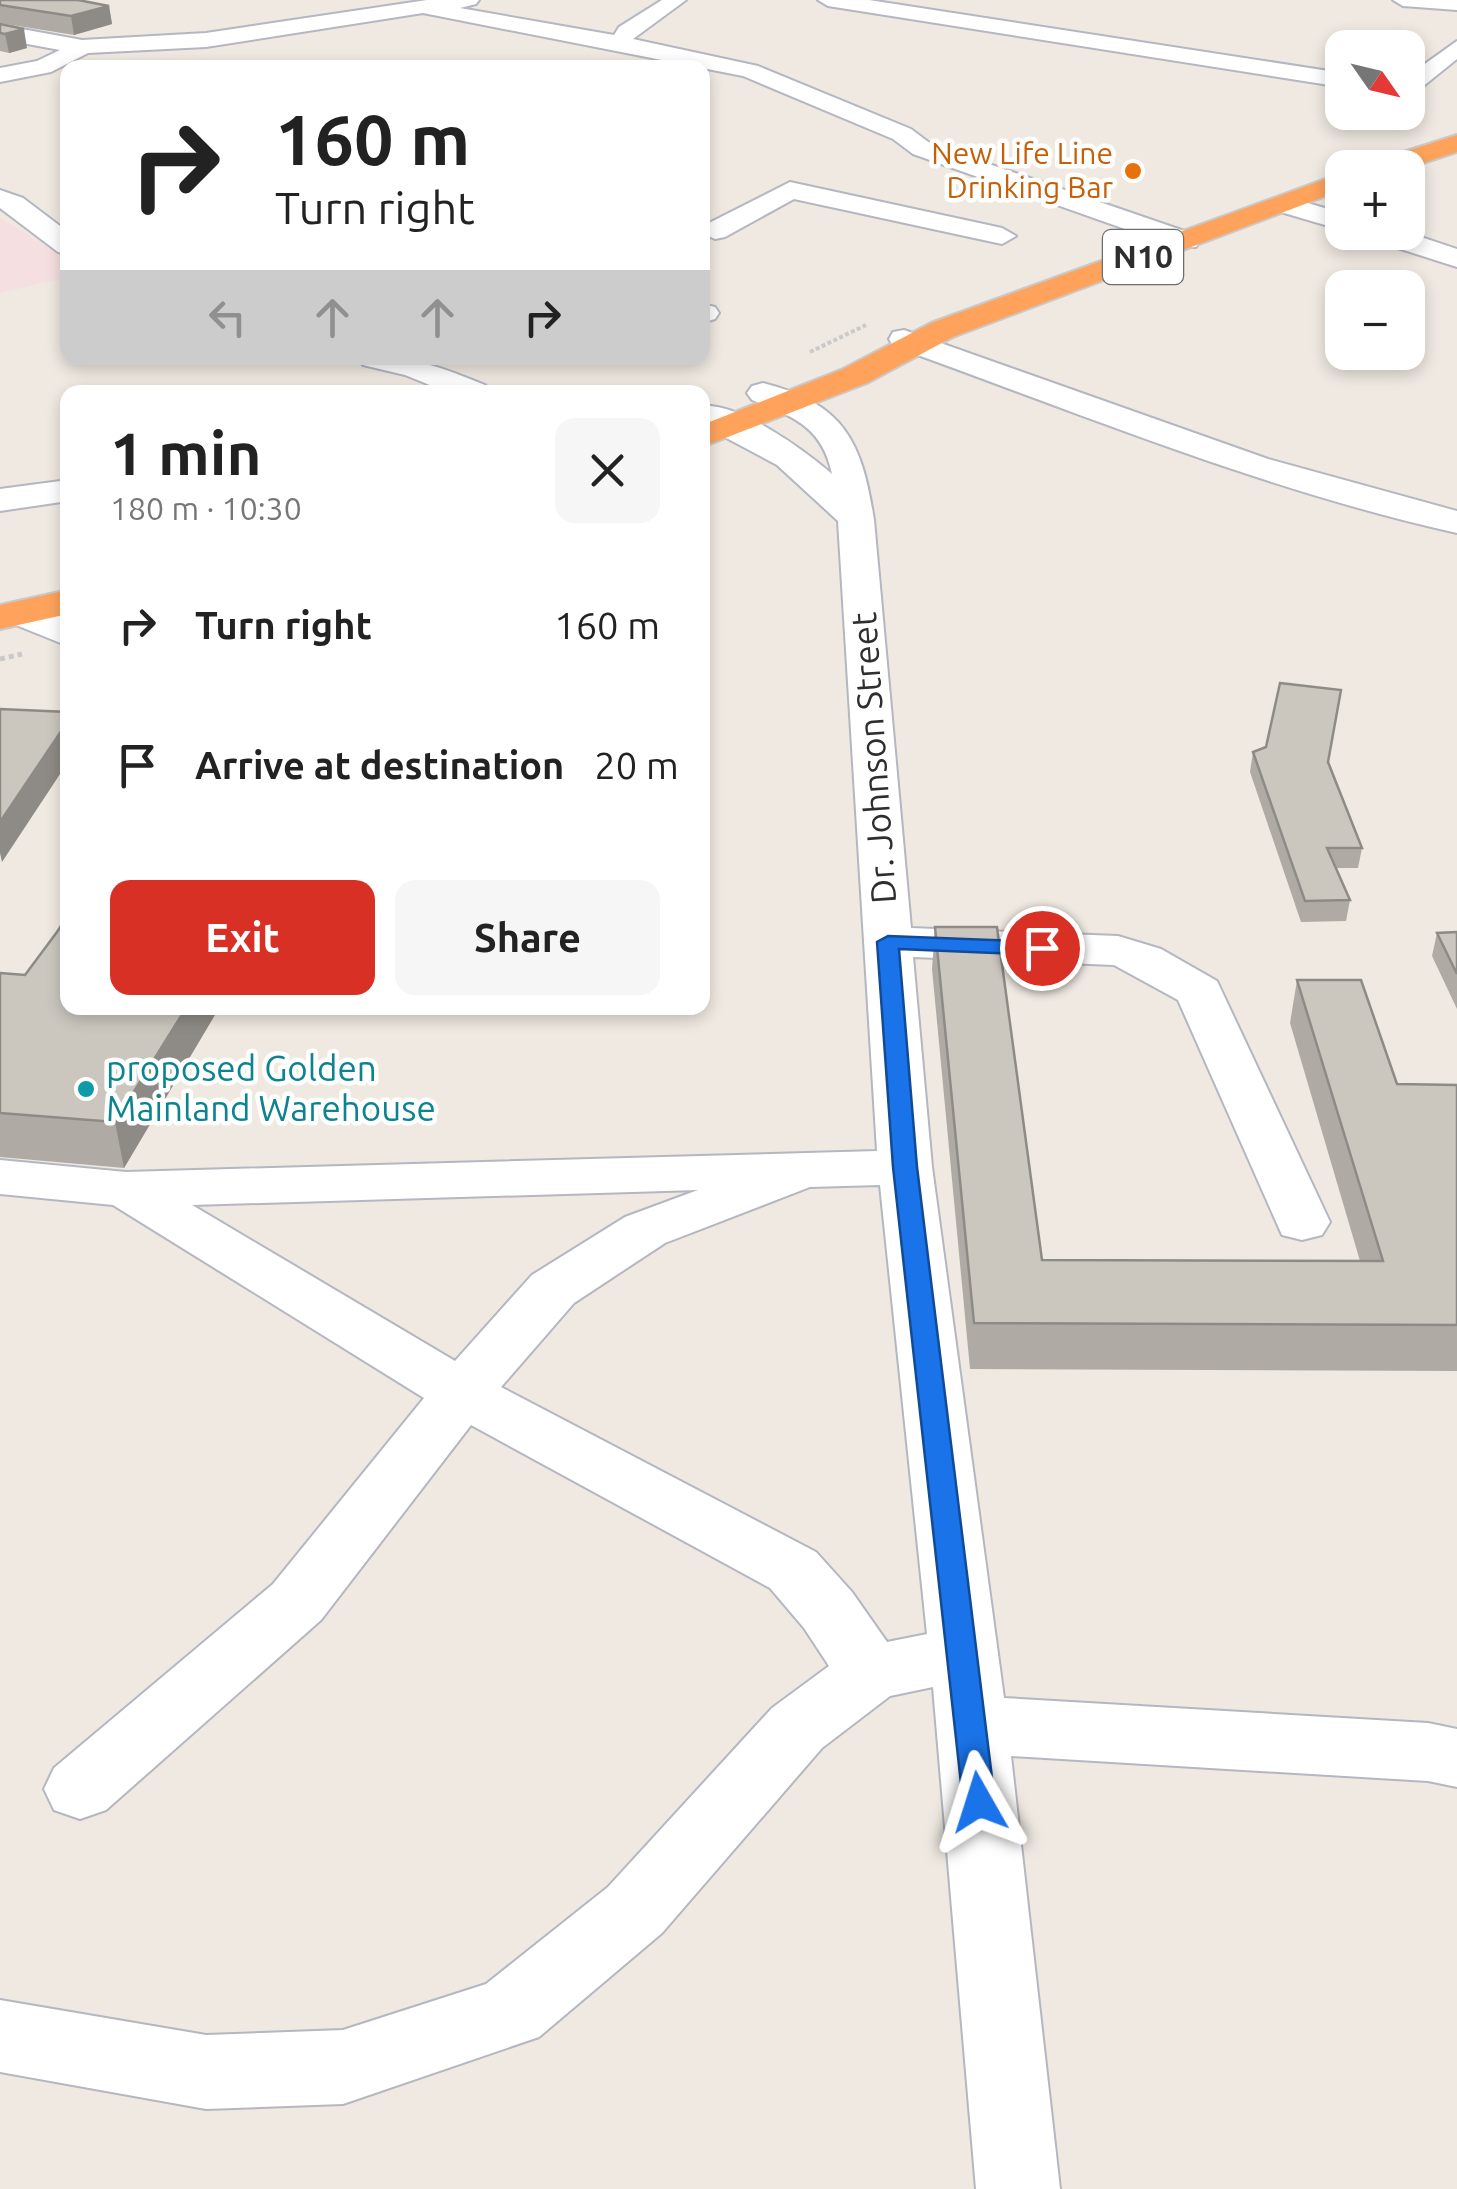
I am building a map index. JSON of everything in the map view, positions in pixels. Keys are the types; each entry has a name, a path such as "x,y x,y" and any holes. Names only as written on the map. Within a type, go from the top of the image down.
{"highway":[{"path":"1425,153 1457,142"},
{"name":"N10","path":"712,423 921,338 1325,188"}],"street":[{"path":"316,0 422,7 701,60"},
{"path":"0,76 43,67 76,51 206,40 469,0"},
{"path":"620,42 627,32 676,0"},
{"path":"828,0 1325,77"},
{"path":"1403,0 1457,4"},
{"path":"0,32 76,51 278,54"},
{"path":"1425,75 1457,48"},
{"path":"710,62 750,71 902,134 922,149 1186,241"},
{"path":"1425,92 1438,95"},
{"path":"922,149 930,164 996,215"},
{"path":"715,231 790,190 996,215"},
{"path":"0,198 14,204 60,240"},
{"path":"1284,204 1325,217"},
{"path":"967,256 996,215"},
{"path":"1425,248 1457,258"},
{"path":"921,338 1256,466 1402,510 1457,522"},
{"path":"405,365 468,379"},
{"name":"Dr. Johnson Street","path":"775,398 829,425 838,438 847,454 856,520 905,1167 967,1689 1018,2189"},
{"path":"712,423 804,467 819,478 856,520"},
{"path":"0,500 60,491"},
{"path":"888,942 1118,951 1144,959 1199,992 1302,1222"},
{"path":"0,1177 126,1188 905,1167"},
{"path":"80,1789 296,1602 462,1393 554,1289 645,1230 803,1170"},
{"path":"126,1188 462,1393 794,1570 828,1610 870,1673"},
{"path":"0,2036 206,2072 343,2067 511,2012 635,1910 797,1728 870,1673 1457,1758"}],"shaded area":[{"path":"0,218 60,254 60,279 0,293"}],"building":[{"path":"0,0 78,0 109,6 71,16 0,5"},
{"path":"0,24 24,29 0,33"},
{"path":"1280,683 1341,690 1328,762 1362,848 1327,848 1350,900 1305,901 1253,752 1266,747"},
{"path":"0,709 60,712 60,733 0,822"},
{"path":"60,927 60,1015 182,1015 115,1122 0,1113 0,973 25,975"},
{"path":"935,927 997,927 1042,1260 1383,1261 1297,980 1361,980 1397,1084 1457,1085 1457,1325 974,1323"},
{"path":"1457,932 1457,974 1437,933"}],"place":[{"name":"New Life Line Drinking Bar","path":"1133,171"},
{"name":"proposed Golden Mainland Warehouse","path":"86,1089"}],"route":[{"path":"979,1802 905,1167 888,942 1042,948"}]}
